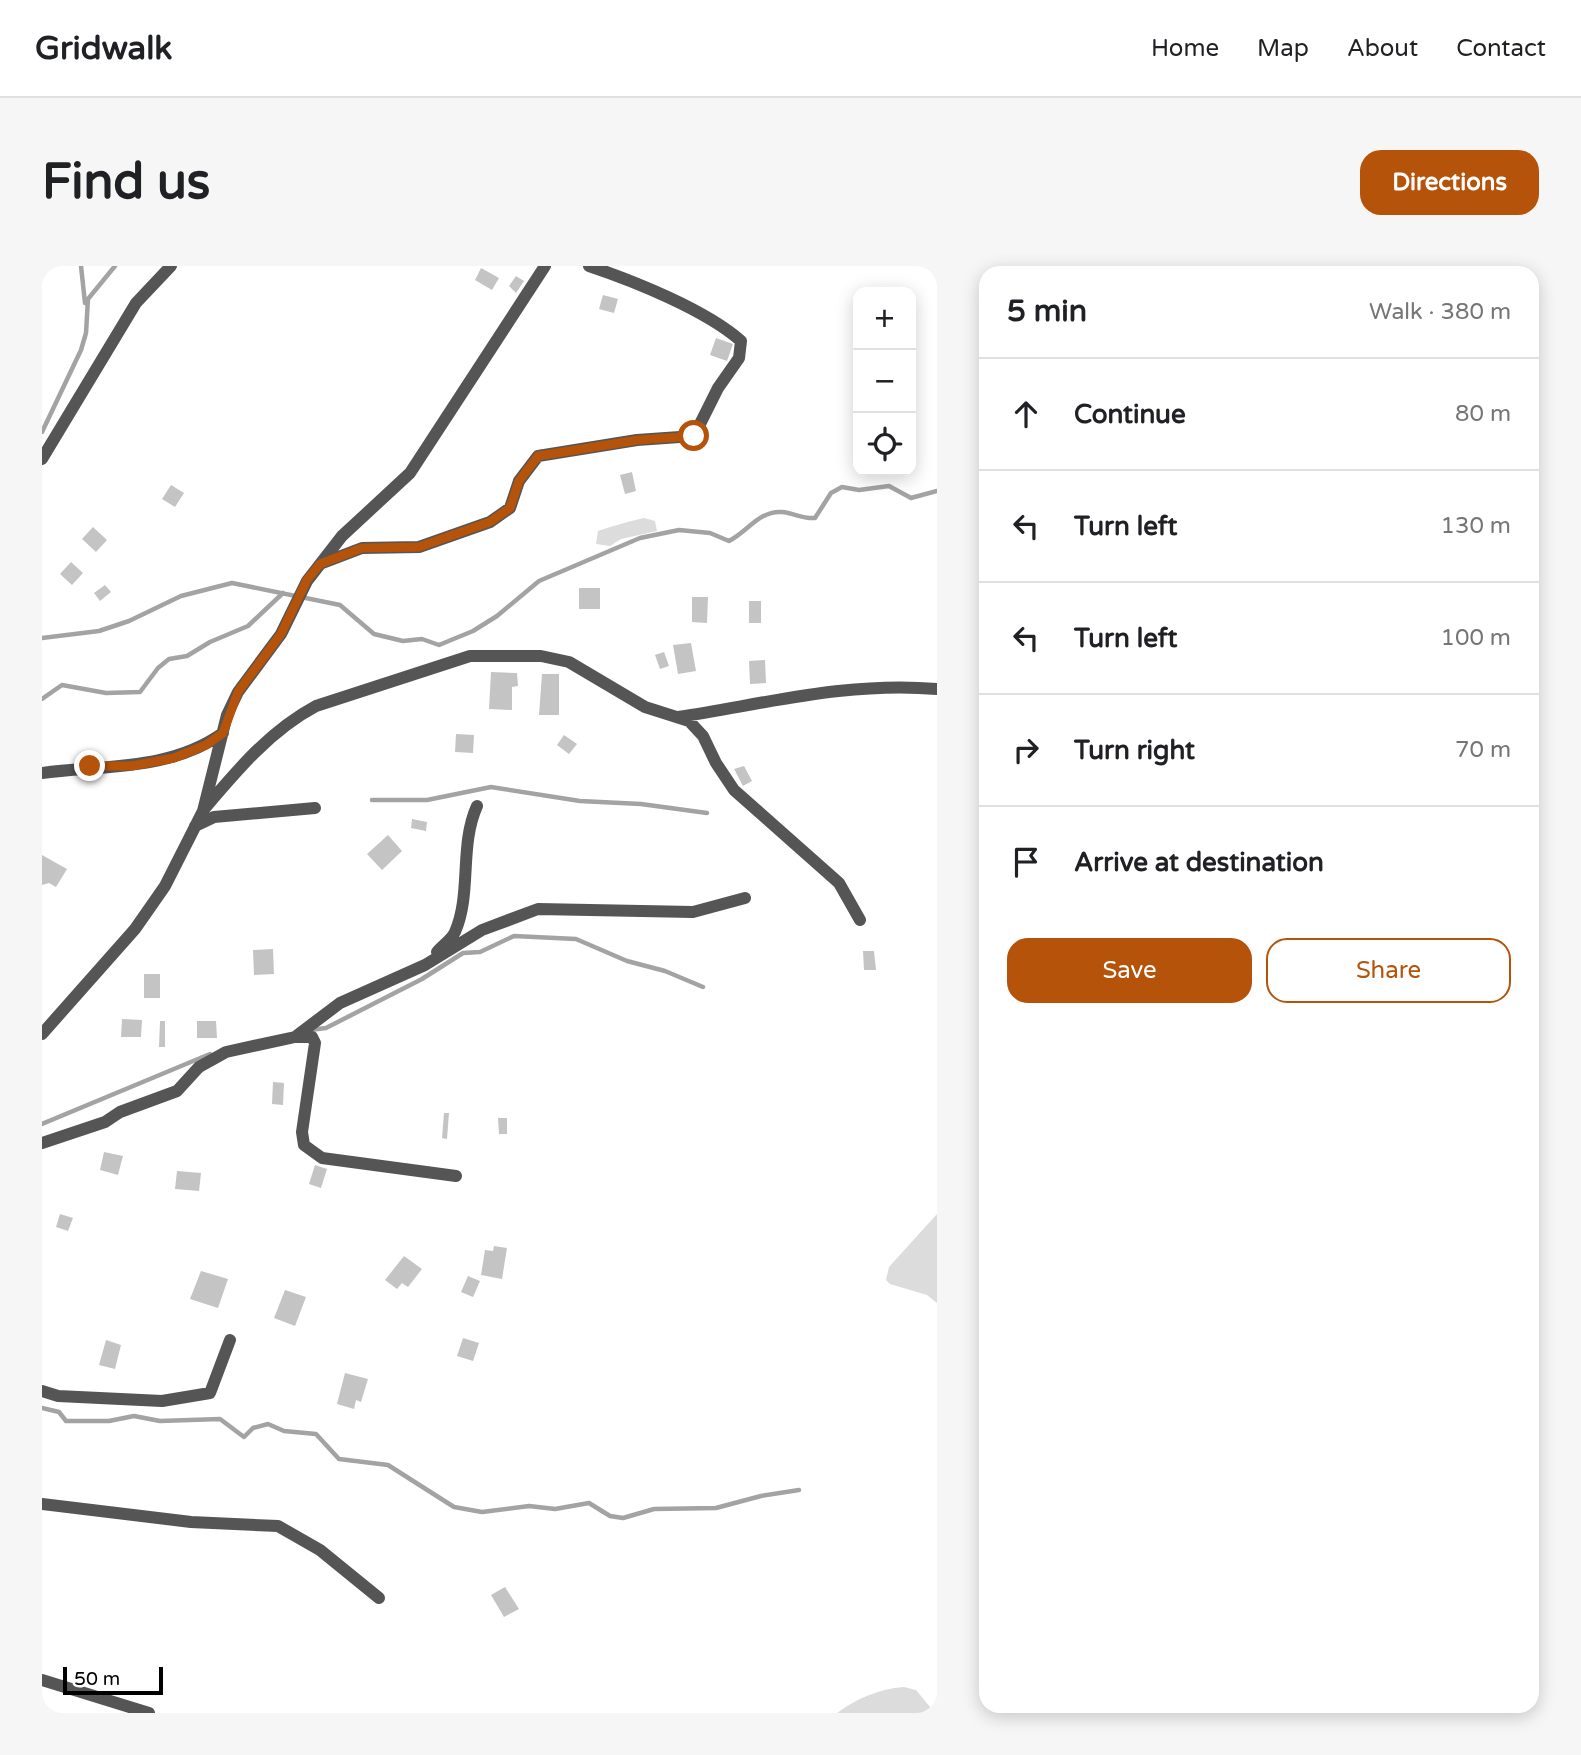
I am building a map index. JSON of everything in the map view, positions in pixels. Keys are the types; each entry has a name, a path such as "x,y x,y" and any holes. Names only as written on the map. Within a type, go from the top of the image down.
{"street":[{"path":"42,459 136,303 172,266"},
{"path":"203,811 223,733 238,692 281,634 307,580 342,536 410,473 545,266"},
{"path":"320,564 362,548 419,547 490,522 510,508 519,481 538,456 638,440 694,436 718,388 739,358 741,341 721,323 626,279 589,266"},
{"path":"42,1034 135,929 164,886 203,811 237,770 297,717 354,693 470,656 541,656 569,662 645,707 689,721 703,736 716,763 734,790 839,883 860,920"},
{"path":"677,717 856,688 898,686 937,690"},
{"path":"42,773 90,766 132,766 174,758 206,745 223,733"},
{"path":"425,965 455,933 462,895 467,828 477,806"},
{"path":"195,826 214,817 315,808"},
{"path":"295,1037 340,1003 425,965 482,930 538,909 693,912 745,898"},
{"path":"42,1143 105,1122 120,1112 177,1091 199,1068 226,1052 295,1037 312,1037 315,1043 302,1132 304,1145 322,1158 456,1176"},
{"path":"42,1391 58,1396 162,1401 210,1393 230,1340"},
{"path":"42,1504 191,1522 243,1522 278,1526 320,1550 379,1598"},
{"path":"42,1680 149,1713"}],"shaded area":[{"path":"644,518 655,521 657,531 621,539 610,546 596,544 598,531"},
{"path":"937,1214 937,1303 927,1295 890,1284 886,1280 889,1267"},
{"path":"904,1687 916,1690 935,1713 837,1713 869,1695"}],"building":[{"path":"481,268 499,278 492,290 475,280"},
{"path":"516,276 524,281 516,293 509,286"},
{"path":"603,295 618,299 614,313 599,309"},
{"path":"716,338 733,344 727,361 710,355"},
{"path":"632,472 636,491 625,494 620,475"},
{"path":"171,485 184,493 175,507 162,499"},
{"path":"93,527 107,540 96,552 82,539"},
{"path":"71,562 83,573 72,585 60,574"},
{"path":"105,585 111,592 100,601 94,593"},
{"path":"579,588 600,588 600,609 579,609"},
{"path":"692,597 708,597 707,623 692,622"},
{"path":"749,601 761,601 761,623 749,623"},
{"path":"691,643 696,671 678,674 673,645"},
{"path":"664,652 669,666 660,669 655,655"},
{"path":"765,660 766,683 750,684 749,661"},
{"path":"491,672 517,673 518,686 512,687 512,710 489,709"},
{"path":"542,674 559,674 559,715 539,715"},
{"path":"456,734 474,735 473,753 455,752"},
{"path":"564,735 577,744 569,754 557,745"},
{"path":"744,766 752,781 743,786 734,769"},
{"path":"412,819 427,822 426,831 411,828"},
{"path":"388,835 402,851 382,870 367,854"},
{"path":"42,855 67,869 56,887 49,883 42,885"},
{"path":"273,949 274,974 254,975 253,950"},
{"path":"863,951 874,951 876,970 864,970"},
{"path":"144,974 160,974 160,998 144,998"},
{"path":"122,1019 142,1020 141,1037 121,1037"},
{"path":"160,1021 165,1021 165,1047 159,1047"},
{"path":"197,1021 216,1021 217,1038 197,1038"},
{"path":"273,1082 284,1083 283,1105 272,1104"},
{"path":"444,1113 449,1113 447,1139 442,1138"},
{"path":"498,1118 507,1118 507,1134 499,1134"},
{"path":"104,1152 123,1156 118,1175 100,1170"},
{"path":"315,1165 327,1169 321,1188 309,1184"},
{"path":"177,1171 201,1173 199,1191 175,1189"},
{"path":"60,1214 73,1218 68,1231 56,1227"},
{"path":"494,1246 507,1248 502,1279 481,1275 485,1250 493,1251"},
{"path":"404,1256 422,1269 408,1287 402,1283 397,1289 385,1280"},
{"path":"201,1271 228,1279 218,1308 190,1299"},
{"path":"468,1276 480,1281 473,1297 461,1292"},
{"path":"285,1290 306,1297 295,1326 274,1318"},
{"path":"463,1338 479,1343 473,1361 457,1356"},
{"path":"106,1340 121,1345 115,1369 99,1365"},
{"path":"345,1373 368,1379 361,1402 356,1400 354,1409 337,1404"},
{"path":"505,1587 519,1609 504,1617 491,1595"}],"waterway":[{"path":"81,266 85,303"},
{"path":"42,432 81,350 86,333 88,299 115,266"},
{"path":"42,638 99,631 129,621 181,596 232,583 340,605 374,634 403,641 422,639 439,645 473,631 497,616 539,581 640,538 679,530 710,533 729,541 760,518 774,512 815,518 831,493 842,487 859,490 889,486 911,498 937,491"},
{"path":"42,699 62,685 106,693 140,692 158,668 169,659 187,656 210,642 248,626 283,593"},
{"path":"372,800 427,800 491,787 580,801 641,804 707,813"},
{"path":"310,1030 326,1028 422,979 463,953 480,952 514,936 576,939 627,961 665,971 703,987"},
{"path":"42,1124 210,1054"},
{"path":"42,1408 59,1412 66,1421 109,1421 134,1416 160,1421 220,1419 244,1437 253,1428 268,1424 284,1431 316,1434 339,1459 388,1465 454,1507 482,1512 529,1506 555,1509 589,1503 610,1516 623,1518 654,1509 716,1508 761,1496 799,1490"}],"route":[{"path":"90,766 132,766 174,758 206,745 223,733 227,715 238,692 281,634 307,580 320,564 362,548 419,547 490,522 510,508 519,481 538,456 638,440 678,440 694,436"}]}
